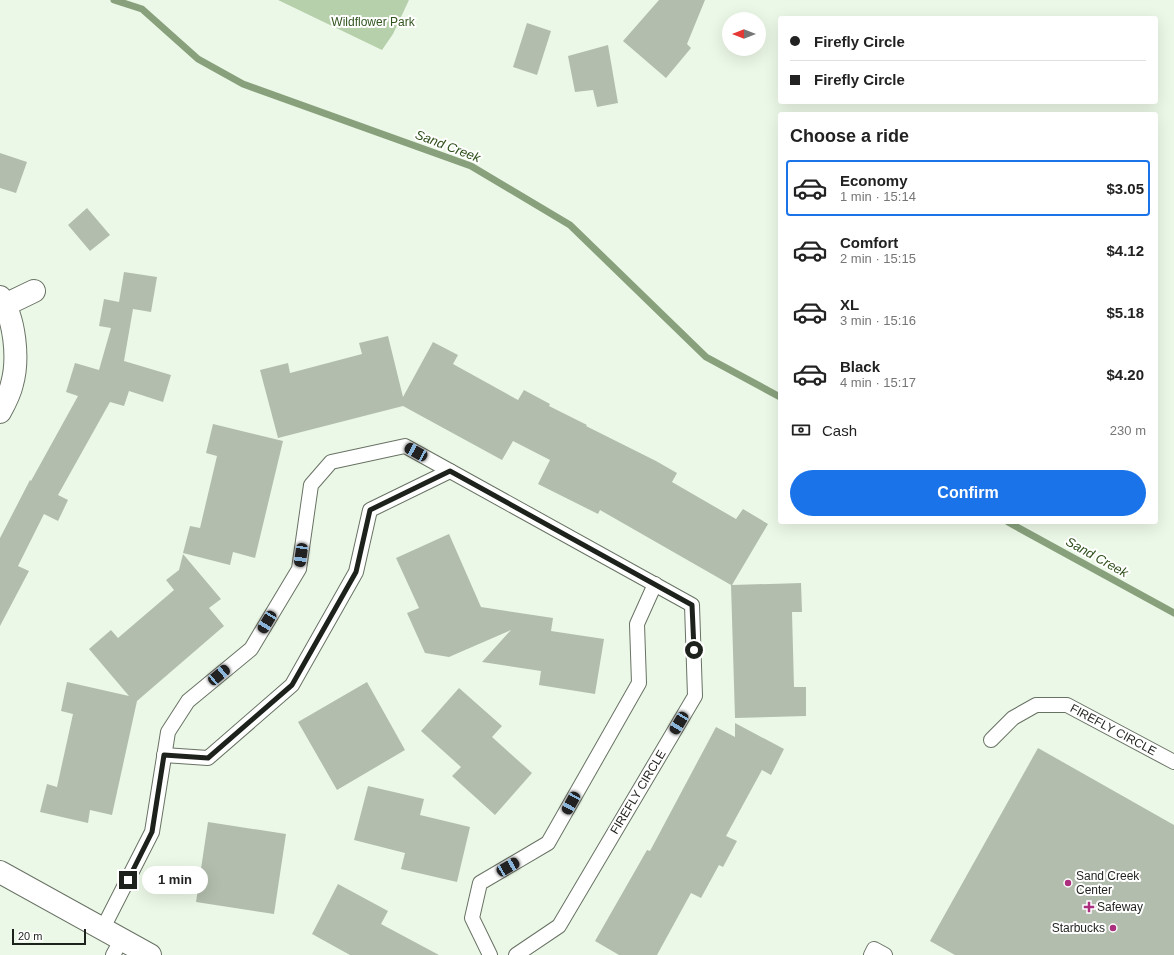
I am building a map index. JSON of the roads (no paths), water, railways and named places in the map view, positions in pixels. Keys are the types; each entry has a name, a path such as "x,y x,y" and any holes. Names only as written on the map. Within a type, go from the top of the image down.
{"main road":[{"path":"0,412 12,384 16,362 10,318 2,301 34,291"},
{"path":"0,872 103,928 118,947 150,955"}],"lane":[{"name":"FIREFLY CIRCLE","path":"103,928 152,832 168,732 188,701 251,648 299,569 311,485 331,462 406,446 692,605 695,696 559,926 516,955"},
{"path":"164,755 208,758 292,685 356,572 370,510 450,471"},
{"path":"490,955 472,918 480,883 548,843 639,683 637,624 655,584"},
{"name":"FIREFLY CIRCLE","path":"992,740 1013,718 1036,705 1067,705 1174,762"},
{"path":"871,955 874,949 885,955"}],"waterway":[{"name":"Sand Creek","path":"114,0 142,9 198,59 243,84 471,166 570,225 706,357 778,396"},
{"name":"Sand Creek","path":"1012,524 1174,613"}],"place":[{"name":"Sand Creek Center","path":"1068,883"},
{"name":"Safeway","path":"1089,907"},
{"name":"Starbucks","path":"1113,928"}],"park label":[{"name":"Wildflower Park","path":"373,22"}]}
